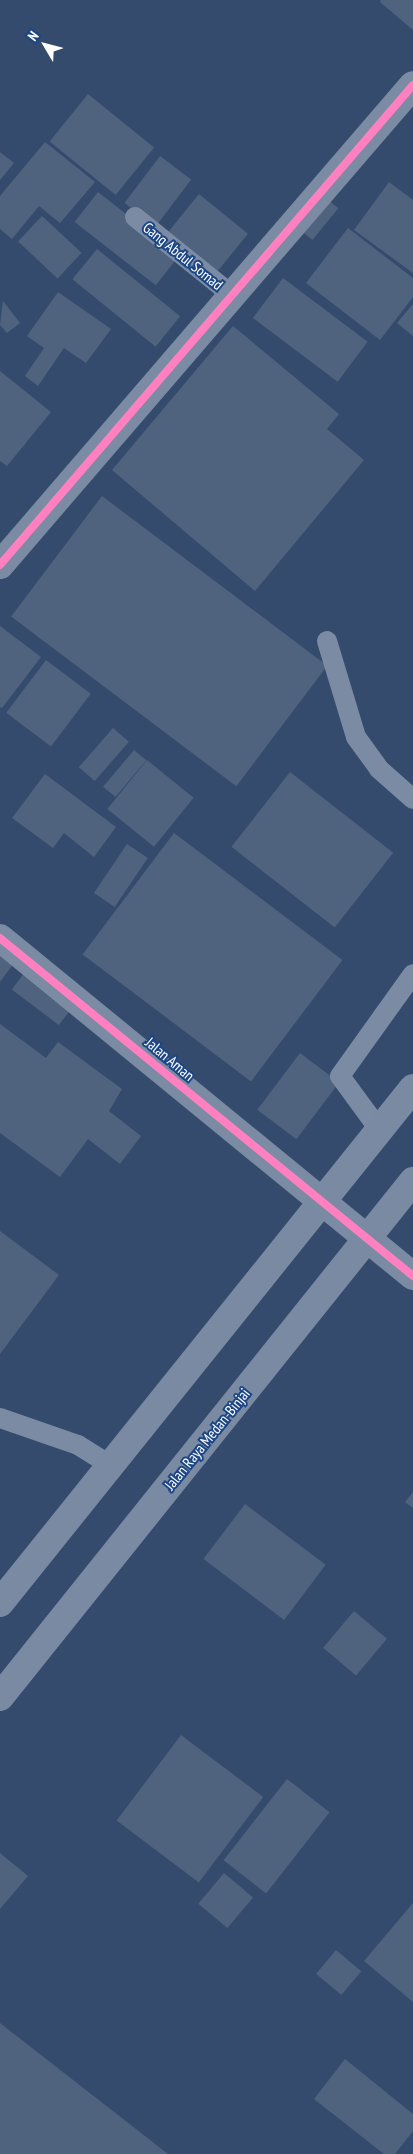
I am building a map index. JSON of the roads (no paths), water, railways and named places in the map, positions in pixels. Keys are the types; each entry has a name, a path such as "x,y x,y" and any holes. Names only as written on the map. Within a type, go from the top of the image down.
{"highway":[{"path":"0,1602 322,1202 381,1132 413,1088"},
{"name":"Jalan Raya Medan-Binjai","path":"0,1697 413,1181"}],"street":[{"path":"0,565 413,85"},
{"name":"Jalan Aman","path":"0,938 413,1276"}],"lane":[{"name":"Gang Abdul Somad","path":"135,217 232,295"},
{"path":"327,642 356,737 379,769 413,799"},
{"path":"381,1132 340,1076 413,974"},
{"path":"0,1418 78,1445 110,1465"}]}
